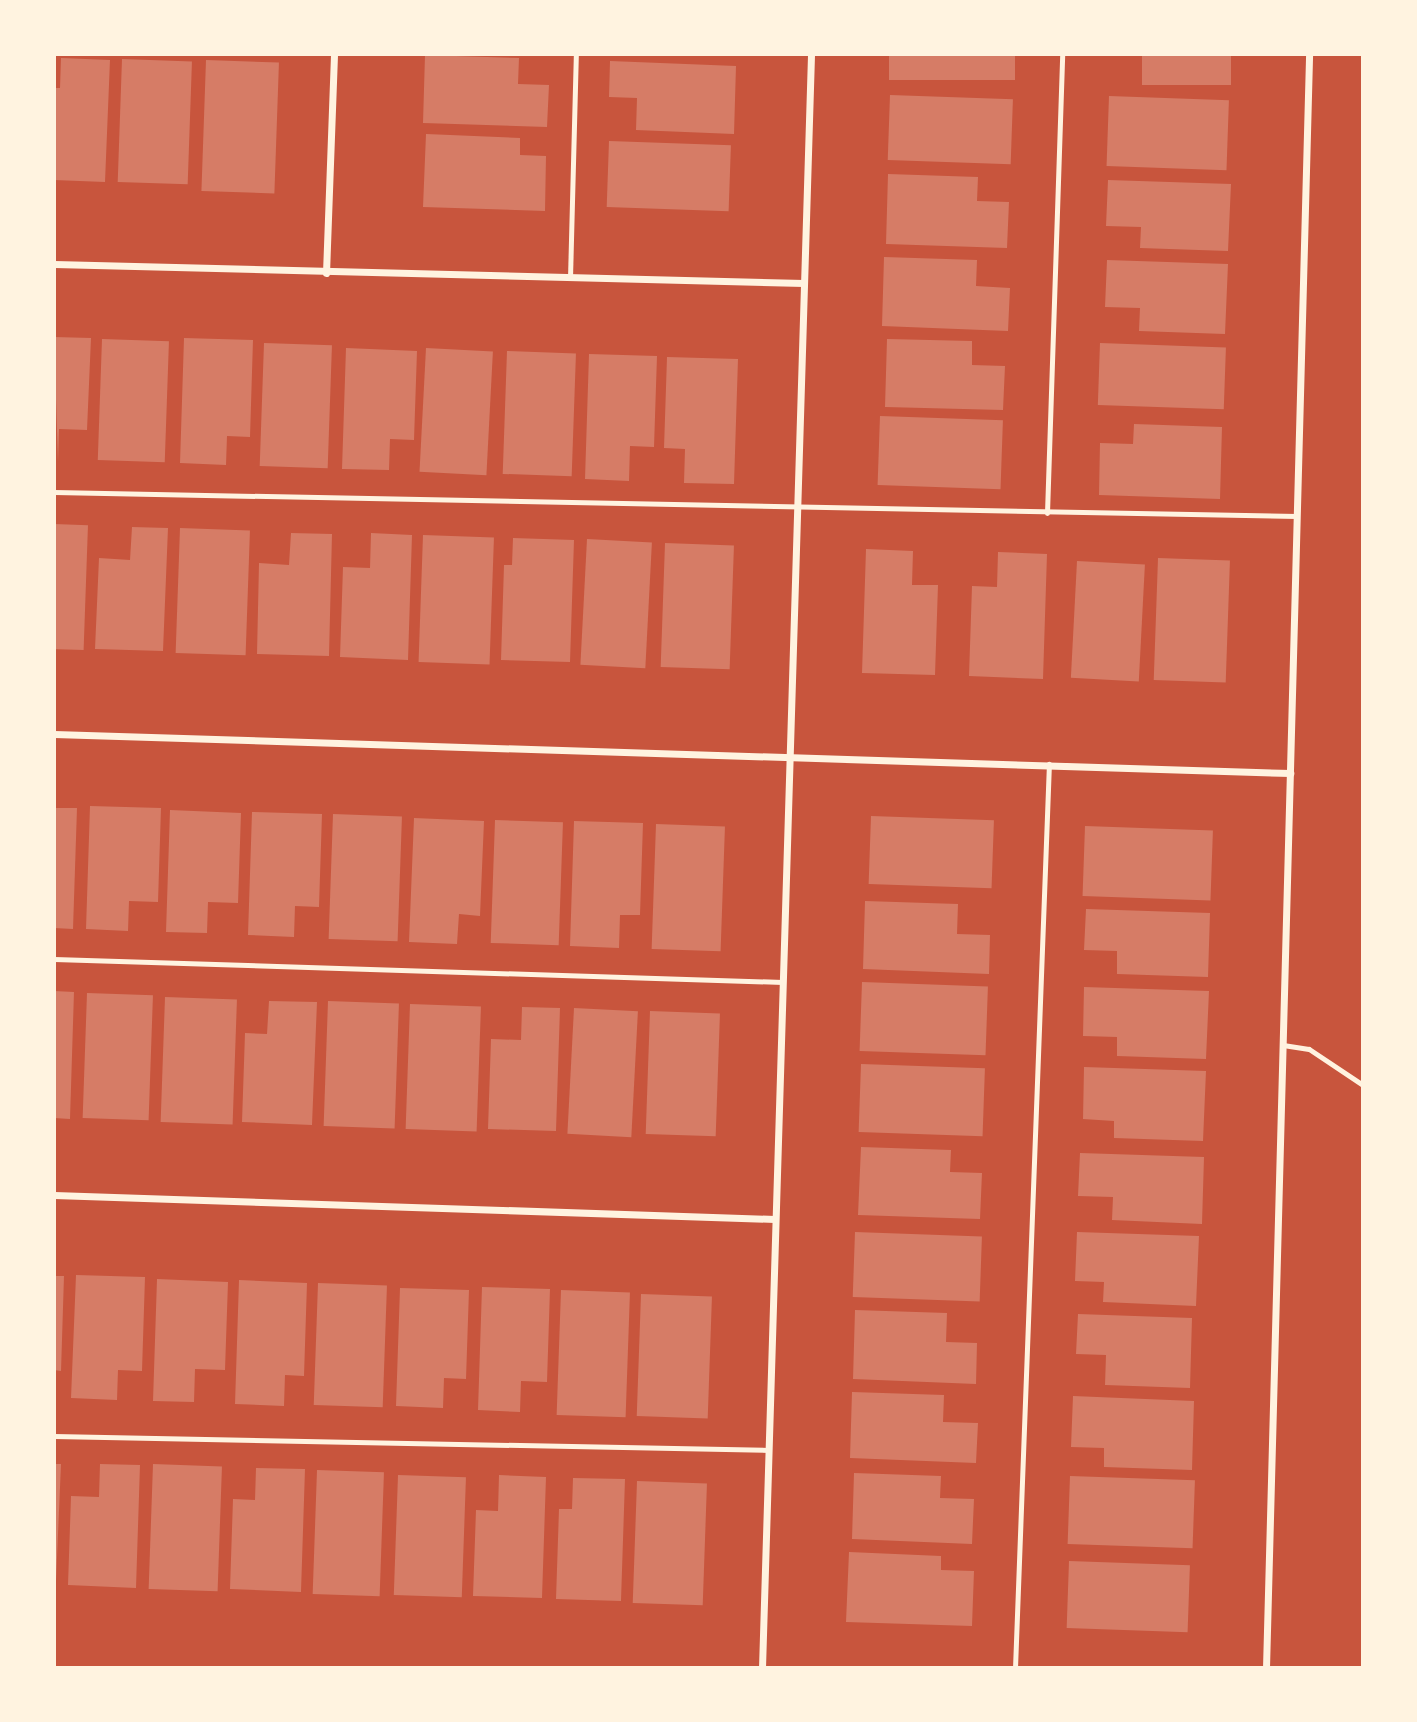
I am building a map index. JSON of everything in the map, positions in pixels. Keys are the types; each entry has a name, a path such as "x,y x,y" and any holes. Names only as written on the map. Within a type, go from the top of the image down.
{"street":[{"path":"326,273 334,54"},
{"path":"762,1668 811,54"},
{"path":"1266,1668 1309,54"},
{"path":"54,264 326,273 804,283"},
{"path":"54,734 789,755 1290,773"},
{"path":"54,1195 775,1219"}],"lane":[{"path":"570,278 576,54"},
{"path":"1047,513 1062,54"},
{"path":"54,492 797,510 1297,516"},
{"path":"1015,1668 1049,764"},
{"path":"54,959 783,982"},
{"path":"1283,1045 1309,1049 1363,1084"},
{"path":"54,1436 769,1450"}],"building":[{"path":"889,54 1015,54 1015,80 889,80"},
{"path":"1142,54 1231,54 1231,85 1142,85"},
{"path":"425,55 519,58 518,84 549,85 547,127 423,123"},
{"path":"61,58 110,60 105,182 54,180 54,88 60,88"},
{"path":"122,59 192,61 188,184 118,182"},
{"path":"206,60 279,63 274,193 201,191"},
{"path":"610,61 736,66 734,134 636,130 637,98 609,97"},
{"path":"890,95 1013,99 1011,164 888,160"},
{"path":"1109,96 1229,100 1226,170 1107,166"},
{"path":"426,134 520,138 520,155 546,156 545,211 423,207"},
{"path":"609,141 731,145 729,211 607,207"},
{"path":"888,174 978,177 977,201 1009,202 1007,248 886,244"},
{"path":"1108,180 1231,184 1228,251 1140,248 1141,227 1106,226"},
{"path":"884,257 977,260 976,286 1010,288 1008,331 882,326"},
{"path":"1107,260 1228,264 1225,334 1139,331 1140,308 1105,307"},
{"path":"54,337 91,338 87,430 59,429 58,462"},
{"path":"184,338 253,340 250,437 227,436 226,465 180,463"},
{"path":"102,339 169,341 165,462 98,460"},
{"path":"887,339 972,341 972,365 1005,366 1003,410 885,407"},
{"path":"264,343 332,345 328,468 260,466"},
{"path":"1100,343 1226,347 1224,409 1098,405"},
{"path":"346,348 417,351 414,440 390,439 389,470 342,469"},
{"path":"426,348 493,352 486,475 420,472"},
{"path":"507,351 576,353 572,476 503,474"},
{"path":"589,354 657,356 654,447 630,446 629,481 585,479"},
{"path":"667,357 738,359 734,484 684,483 685,449 664,448"},
{"path":"880,416 1003,420 1001,489 878,485"},
{"path":"1134,424 1222,427 1220,499 1099,495 1100,443 1133,444"},
{"path":"54,524 88,525 84,650 54,649"},
{"path":"132,527 168,528 163,651 95,649 99,558 130,560"},
{"path":"180,528 250,530 246,655 176,653"},
{"path":"291,533 332,534 329,656 257,654 259,563 289,565"},
{"path":"371,533 412,535 408,660 340,657 343,567 370,568"},
{"path":"423,535 494,537 490,664 419,662"},
{"path":"513,538 574,540 570,662 501,660 504,565 512,565"},
{"path":"587,539 652,542 645,668 580,665"},
{"path":"665,543 734,545 730,669 661,667"},
{"path":"866,549 913,551 912,585 938,585 935,675 862,673"},
{"path":"998,552 1047,554 1043,679 969,676 972,586 997,587"},
{"path":"1158,558 1230,561 1226,682 1154,680"},
{"path":"1077,561 1145,565 1139,681 1071,678"},
{"path":"90,806 161,808 158,902 129,901 128,931 86,929"},
{"path":"54,808 77,808 73,929 54,928"},
{"path":"170,810 241,813 238,903 208,902 207,933 166,932"},
{"path":"252,812 322,814 319,907 295,906 294,937 248,935"},
{"path":"333,814 402,816 398,941 329,939"},
{"path":"871,816 994,820 992,888 869,884"},
{"path":"414,818 484,821 480,916 459,914 457,944 409,942"},
{"path":"495,820 563,822 559,945 491,943"},
{"path":"574,821 643,823 640,915 620,915 619,948 570,946"},
{"path":"656,824 725,826 721,951 652,949"},
{"path":"1085,826 1213,830 1210,900 1083,896"},
{"path":"865,901 958,904 957,934 990,935 989,974 863,969"},
{"path":"1086,909 1210,913 1208,977 1117,974 1117,951 1084,950"},
{"path":"862,982 988,986 986,1055 860,1051"},
{"path":"1084,987 1209,991 1206,1059 1117,1056 1117,1037 1083,1036"},
{"path":"54,991 74,992 70,1119 54,1118"},
{"path":"87,993 153,995 149,1120 83,1118"},
{"path":"165,997 237,1000 233,1124 161,1122"},
{"path":"269,1001 317,1002 312,1125 242,1122 245,1033 267,1034"},
{"path":"328,1001 399,1003 395,1128 324,1126"},
{"path":"410,1004 481,1006 477,1131 406,1129"},
{"path":"522,1007 560,1008 556,1131 488,1129 491,1039 521,1040"},
{"path":"574,1008 638,1011 631,1137 567,1134"},
{"path":"650,1011 720,1013 716,1136 646,1134"},
{"path":"861,1064 985,1068 983,1136 859,1132"},
{"path":"1084,1067 1206,1071 1203,1141 1114,1138 1114,1121 1083,1119"},
{"path":"861,1147 951,1150 950,1172 982,1173 980,1219 858,1215"},
{"path":"1080,1153 1204,1157 1202,1224 1112,1220 1113,1197 1078,1196"},
{"path":"855,1232 982,1236 980,1301 853,1297"},
{"path":"1077,1232 1199,1236 1196,1306 1103,1302 1104,1282 1075,1281"},
{"path":"76,1275 145,1277 142,1371 118,1370 117,1400 71,1398"},
{"path":"54,1276 64,1276 61,1371 54,1370"},
{"path":"157,1279 228,1282 225,1370 195,1369 194,1402 153,1401"},
{"path":"239,1280 307,1283 304,1376 285,1375 284,1406 235,1404"},
{"path":"318,1283 387,1285 383,1407 314,1405"},
{"path":"482,1287 550,1289 547,1382 521,1381 520,1412 478,1410"},
{"path":"400,1288 469,1290 466,1379 444,1378 443,1408 396,1406"},
{"path":"561,1290 630,1292 626,1417 557,1415"},
{"path":"641,1294 712,1296 708,1418 637,1416"},
{"path":"855,1310 947,1313 946,1342 977,1343 976,1384 853,1379"},
{"path":"1078,1314 1192,1318 1190,1388 1105,1385 1106,1355 1076,1354"},
{"path":"852,1392 944,1395 943,1422 978,1423 976,1463 850,1458"},
{"path":"1073,1396 1194,1401 1192,1470 1104,1467 1104,1448 1071,1447"},
{"path":"54,1464 61,1464 56,1581 54,1581"},
{"path":"100,1464 140,1465 136,1588 68,1585 71,1496 99,1497"},
{"path":"153,1464 222,1466 218,1591 149,1589"},
{"path":"256,1468 305,1469 301,1592 230,1589 233,1499 255,1500"},
{"path":"317,1470 384,1472 380,1596 313,1594"},
{"path":"854,1473 941,1476 940,1498 974,1499 972,1544 852,1539"},
{"path":"398,1475 466,1477 462,1597 394,1595"},
{"path":"499,1475 546,1477 542,1598 473,1596 476,1510 498,1511"},
{"path":"1070,1476 1195,1480 1193,1548 1068,1544"},
{"path":"573,1478 625,1479 621,1601 556,1599 559,1509 572,1509"},
{"path":"637,1481 707,1483 703,1605 633,1603"},
{"path":"849,1552 941,1556 941,1570 974,1571 972,1626 846,1622"},
{"path":"1069,1561 1190,1565 1188,1632 1067,1628"}]}
